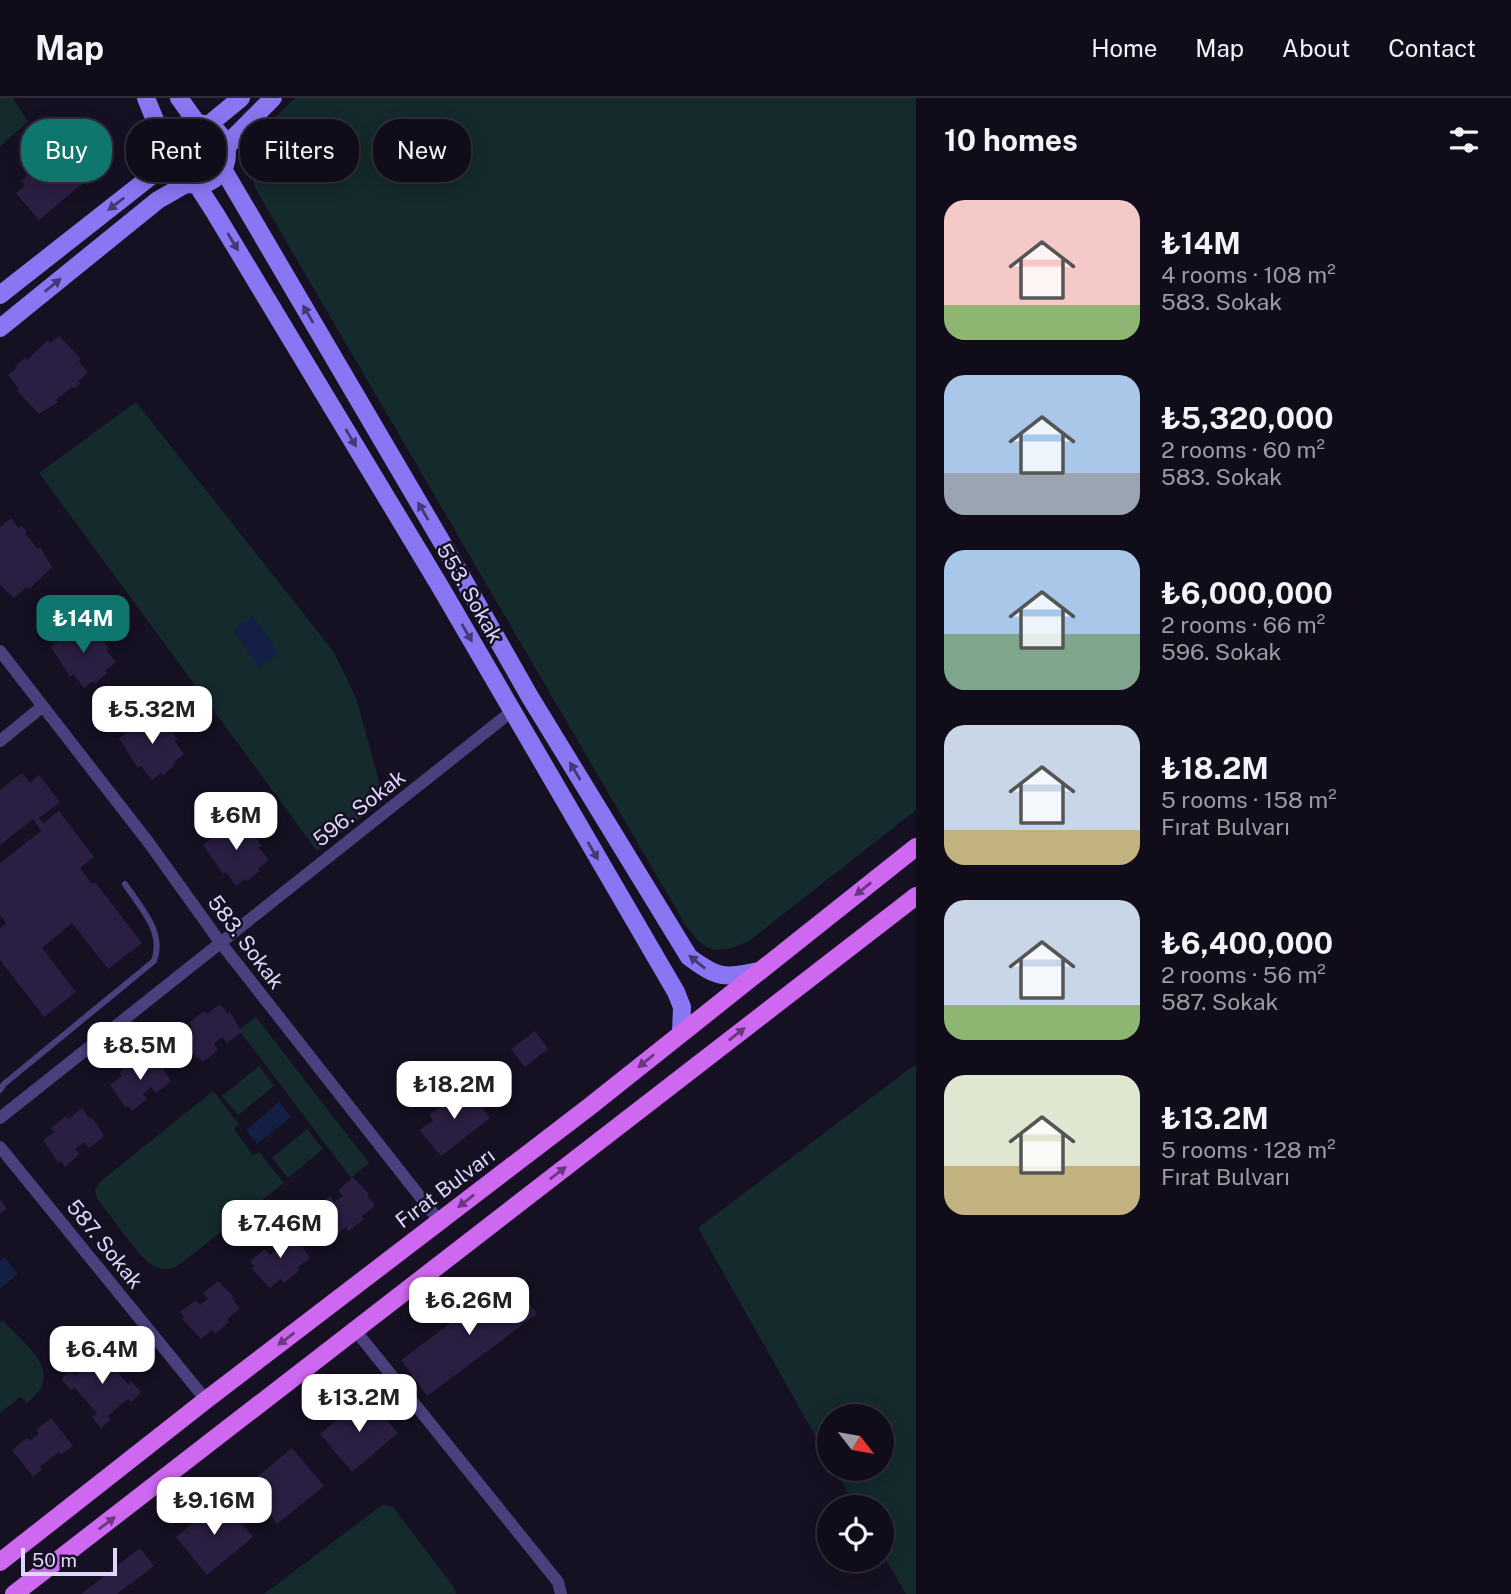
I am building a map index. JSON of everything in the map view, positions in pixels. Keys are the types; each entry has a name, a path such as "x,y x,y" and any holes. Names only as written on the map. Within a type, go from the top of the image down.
{"main road":[{"path":"146,98 153,119"},
{"path":"179,98 198,119"},
{"path":"210,119 241,98"},
{"path":"226,149 236,135 273,98"},
{"path":"226,174 530,697 689,957 712,974 734,976 760,971"},
{"path":"0,295 144,182"},
{"path":"187,182 191,184"},
{"path":"0,328 158,200 198,182"},
{"name":"553. Sokak","path":"191,184 215,213 438,583 676,992 682,1007 681,1033"},
{"name":"Fırat Bulvarı","path":"0,1562 206,1400 440,1222 916,847"},
{"path":"14,1594 916,896"}],"street":[{"name":"583. Sokak","path":"0,651 149,844 220,942 440,1222"},
{"path":"0,741 43,706"},
{"name":"596. Sokak","path":"0,1118 511,712"},
{"name":"587. Sokak","path":"0,1147 206,1400"},
{"path":"355,1330 558,1583 561,1594"}],"lane":[{"path":"0,1090 154,961 158,950 156,931 125,884"}],"green space":[{"path":"0,98 13,98 26,119 21,119 21,128 0,146"},
{"path":"295,98 916,98 916,810 749,941 721,950 713,949 700,942 686,926 255,188 253,182 359,182 359,119 273,119"},
{"path":"136,402 334,652 357,700 384,800 317,851 39,473"},
{"path":"256,1017 369,1163 351,1178 239,1030"},
{"path":"916,1064 916,1594 906,1594 893,1572 894,1495 849,1495 841,1481 894,1481 894,1404 817,1404 817,1439 698,1228"},
{"path":"259,1066 274,1086 238,1115 222,1096"},
{"path":"213,1091 239,1124 234,1129 253,1155 259,1152 284,1183 180,1264 169,1269 156,1267 129,1241 97,1198 95,1190 101,1181"},
{"path":"307,1129 323,1149 288,1178 272,1158"},
{"path":"3,1321 39,1360 43,1381 38,1392 27,1403 21,1397 0,1413 0,1323"},
{"path":"382,1505 393,1507 453,1586 456,1594 264,1594"}],"water":[{"path":"253,616 279,654 259,668 233,630"},
{"path":"279,1102 291,1117 257,1144 246,1130"},
{"path":"4,1257 18,1274 0,1289 0,1261"}],"building":[{"path":"22,182 82,184 39,220 16,193 25,186"},
{"path":"59,336 81,359 78,360 88,373 78,381 81,383 74,389 72,387 56,400 58,402 39,414 17,391 19,389 8,375 17,368 15,366 25,358 27,360 48,340 50,343"},
{"path":"11,518 19,528 21,525 38,549 40,547 52,567 29,589 27,587 14,598 0,585 0,527"},
{"path":"84,622 95,635 98,633 109,648 106,650 116,662 95,684 93,681 84,688 73,674 70,677 51,647 71,626 75,630"},
{"path":"152,714 163,727 166,724 178,739 174,741 184,754 163,775 161,773 152,780 141,766 138,768 119,738 129,731 126,728 140,717 143,721"},
{"path":"22,773 30,783 39,775 60,802 39,818 43,823 59,811 94,857 80,868 92,884 95,882 142,943 108,969 72,923 42,948 76,992 44,1017 0,960 0,928 6,923 0,915 0,863 41,831 33,819 0,845 0,790"},
{"path":"237,820 247,833 250,830 262,846 258,847 269,860 258,869 260,871 236,886 226,872 223,874 203,845 213,837 211,834 224,824 227,827"},
{"path":"220,1004 228,1014 230,1012 242,1032 227,1043 222,1037 214,1044 218,1050 203,1062 196,1058 181,1035 192,1027 189,1023 204,1011 207,1014"},
{"path":"535,1031 548,1049 525,1067 511,1049"},
{"path":"149,1053 157,1064 159,1062 171,1081 156,1093 151,1087 143,1094 147,1099 132,1111 128,1106 126,1108 110,1085 122,1076 119,1073"},
{"path":"466,1085 490,1118 441,1156 419,1130 433,1121 429,1115"},
{"path":"82,1108 90,1119 92,1117 104,1136 89,1148 84,1142 75,1149 80,1154 65,1167 61,1161 58,1163 43,1140 54,1132 51,1128 66,1116 69,1119"},
{"path":"353,1177 369,1194 367,1195 375,1206 349,1231 346,1227 335,1236 316,1216 319,1214 314,1209 330,1196 334,1202 343,1196 338,1190"},
{"path":"0,1199 7,1209 0,1214"},
{"path":"288,1230 295,1235 310,1258 284,1283 281,1279 270,1288 251,1268 254,1266 250,1261 265,1249 270,1255 278,1248 273,1242"},
{"path":"511,1278 537,1314 427,1396 401,1360"},
{"path":"218,1281 234,1297 232,1298 240,1309 227,1319 229,1322 215,1334 212,1330 201,1339 182,1319 184,1317 180,1312 196,1300 200,1305 208,1299 203,1293"},
{"path":"102,1344 111,1354 105,1358 128,1384 131,1381 141,1392 131,1402 128,1399 108,1416 111,1419 101,1428 92,1417 97,1413 74,1387 71,1390 61,1379 70,1371 75,1376 94,1359 90,1354"},
{"path":"366,1395 398,1433 352,1472 320,1434"},
{"path":"51,1418 73,1446 61,1455 59,1452 40,1467 42,1470 33,1477 12,1450 27,1438 30,1441 39,1434 36,1430"},
{"path":"292,1448 324,1486 277,1524 246,1486"},
{"path":"222,1499 253,1537 207,1575 176,1537"},
{"path":"140,1548 154,1566 117,1594 81,1594"}]}
